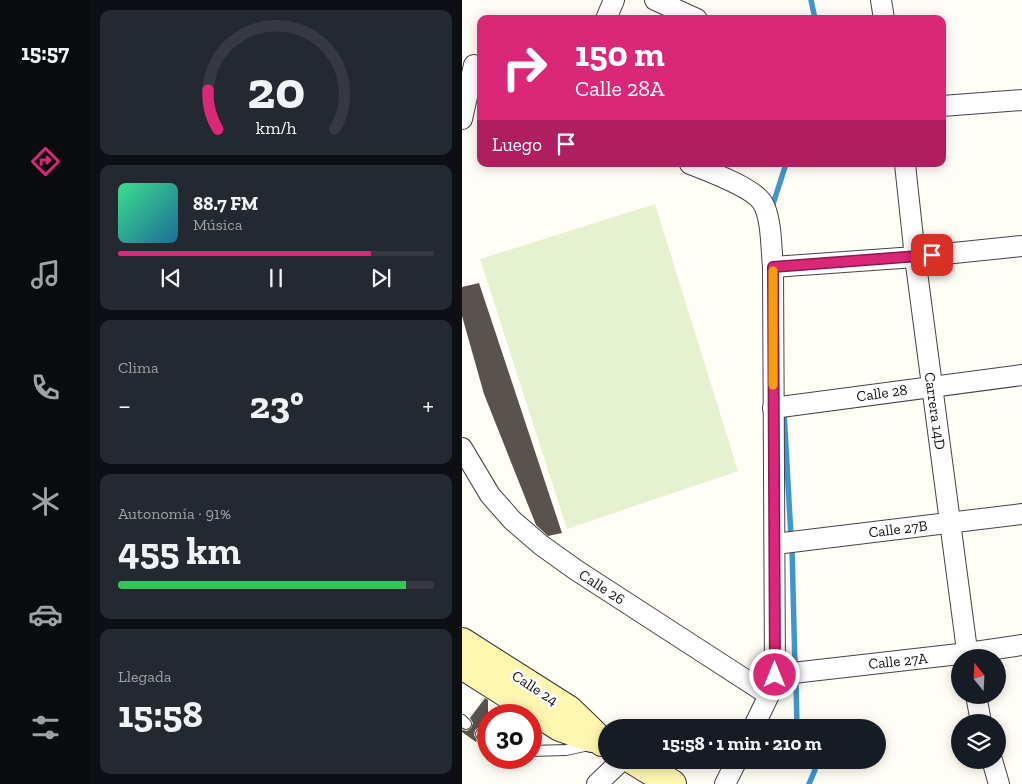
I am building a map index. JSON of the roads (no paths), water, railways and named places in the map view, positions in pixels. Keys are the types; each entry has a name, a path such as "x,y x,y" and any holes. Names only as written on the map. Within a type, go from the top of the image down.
{"main road":[{"name":"Calle 24","path":"462,642 569,710 598,737"},
{"name":"Calle 24","path":"462,665 560,727 598,741"},
{"path":"648,769 672,784"}],"street":[{"path":"608,15 614,0"},
{"path":"655,0 688,15"},
{"path":"881,0 883,15"},
{"path":"462,119 472,64"},
{"path":"946,106 1022,100"},
{"path":"697,167 743,187 762,202 769,224 773,267 775,675 770,695 758,719"},
{"name":"Carrera 14D","path":"905,167 914,257 967,649"},
{"path":"773,267 914,257 1022,246"},
{"name":"Calle 28","path":"773,408 1022,375"},
{"name":"Calle 26","path":"462,448 490,495 512,520 541,545 576,570 770,695"},
{"name":"Calle 27B","path":"775,544 1022,514"},
{"name":"Calle 27A","path":"1000,649 1022,645"},
{"name":"Calle 27A","path":"775,675 951,657"},
{"path":"597,784 613,769"},
{"path":"725,784 732,769"},
{"path":"995,769 999,784"}],"lane":[{"path":"542,751 566,750 598,744"}],"waterway":[{"path":"811,0 814,15"},
{"path":"773,209 785,167"},
{"path":"784,411 791,537"},
{"path":"792,548 795,668"},
{"path":"796,683 797,719"},
{"path":"809,784 815,769"}]}
